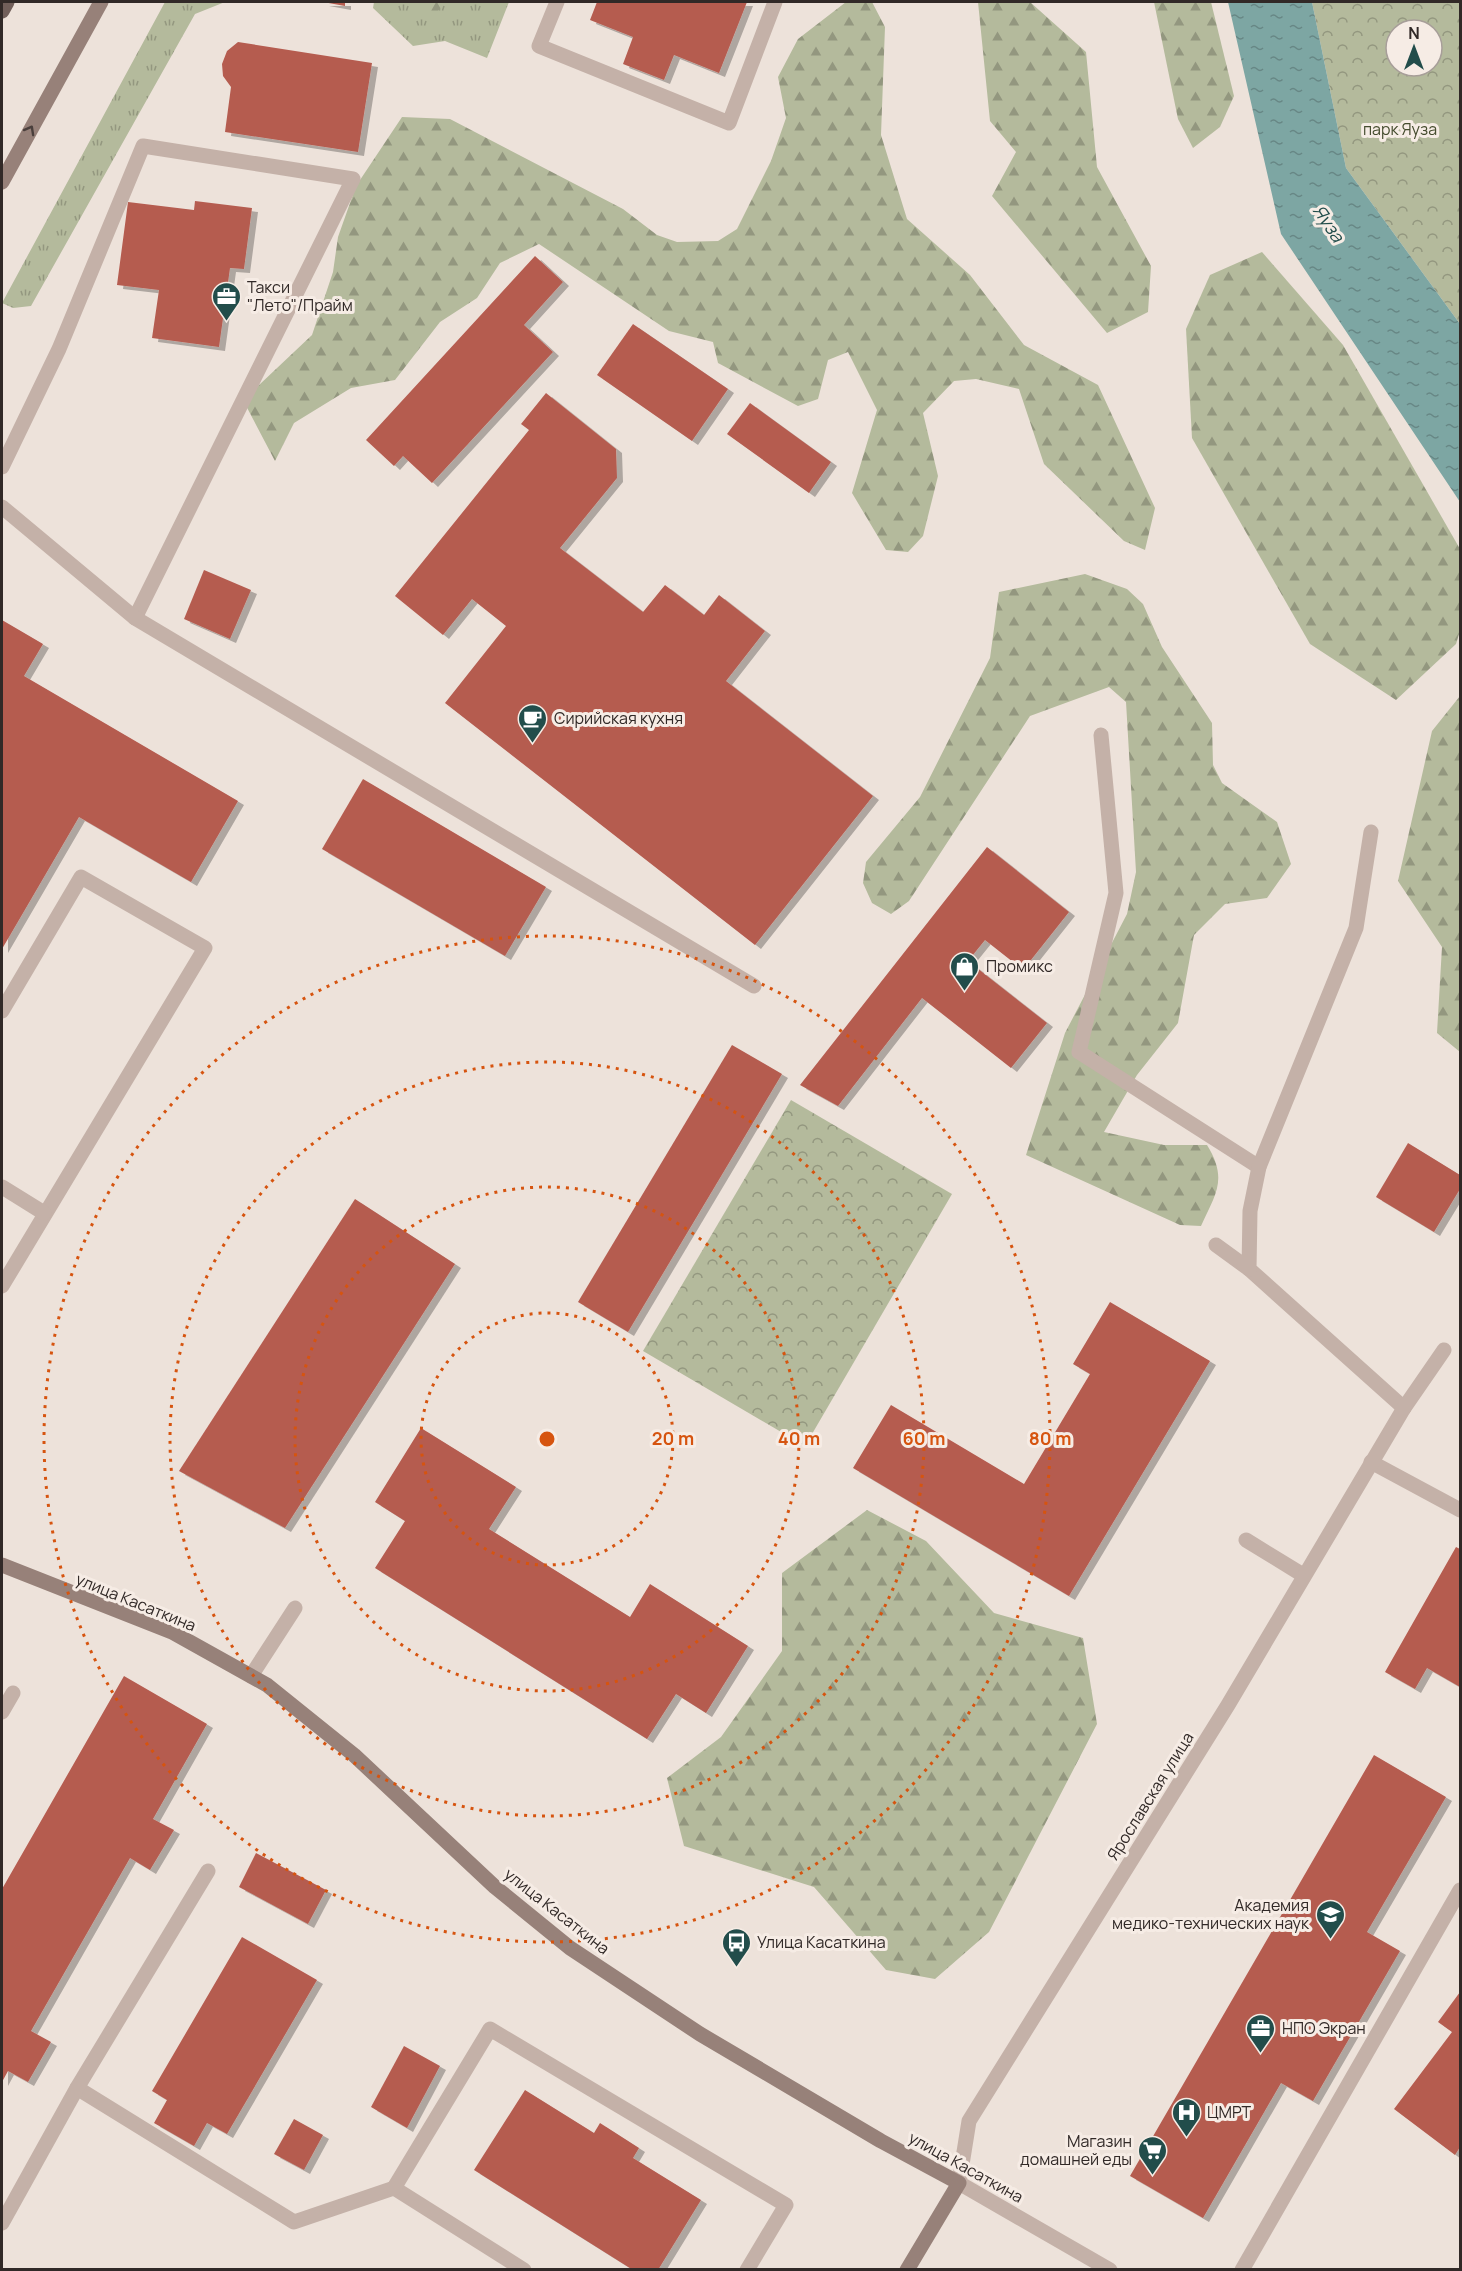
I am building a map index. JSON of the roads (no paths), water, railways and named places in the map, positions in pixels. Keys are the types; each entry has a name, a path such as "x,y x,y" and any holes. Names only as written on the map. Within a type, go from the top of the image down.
{"main road":[{"path":"2,11 7,2"}],"street":[{"path":"2,182 101,2"},
{"path":"557,2 539,46 729,123 775,2"},
{"path":"2,467 59,350 143,146 353,179 135,618"},
{"path":"2,507 135,618 754,986"},
{"path":"1101,735 1116,893 1079,1052 1258,1167"},
{"path":"1249,1269 1250,1211 1258,1167 1356,928 1371,832"},
{"path":"2,1011 81,877 205,948 2,1286"},
{"path":"2,1187 44,1213"},
{"path":"1216,1245 1249,1269 1404,1408"},
{"name":"Ярославская улица","path":"908,2270 959,2183 969,2121 1228,1705 1404,1408 1444,1350"},
{"path":"1371,1462 1461,1510"},
{"path":"1246,1540 1304,1575"},
{"name":"улица Касаткина","path":"2,1565 172,1632 267,1685 354,1755 495,1887 570,1948 700,2034 881,2141 1110,2270"},
{"path":"250,1676 295,1608"},
{"path":"2,1712 13,1693"},
{"path":"2,2223 77,2088 208,1871"},
{"path":"1242,2270 1461,1890"},
{"path":"77,2088 294,2222 394,2188 490,2029 786,2205 747,2270"},
{"path":"394,2188 524,2270"}],"water":[{"name":"Яуза","path":"1228,2 1312,2 1346,168 1460,324 1460,502 1281,234"}],"place":[{"name":"Такси \"Лето\"/Прайм","path":"226,322"},
{"name":"Сирийская кухня","path":"533,744"},
{"name":"Промикс","path":"965,992"},
{"name":"Академия медико-технических наук","path":"1330,1940"},
{"name":"Улица Касаткина","path":"736,1968"},
{"name":"НПО Экран","path":"1261,2054"},
{"name":"ЦМРТ","path":"1186,2138"},
{"name":"Магазин домашней еды","path":"1153,2176"}],"park label":[{"name":"парк Яуза","path":"1400,129"}]}
